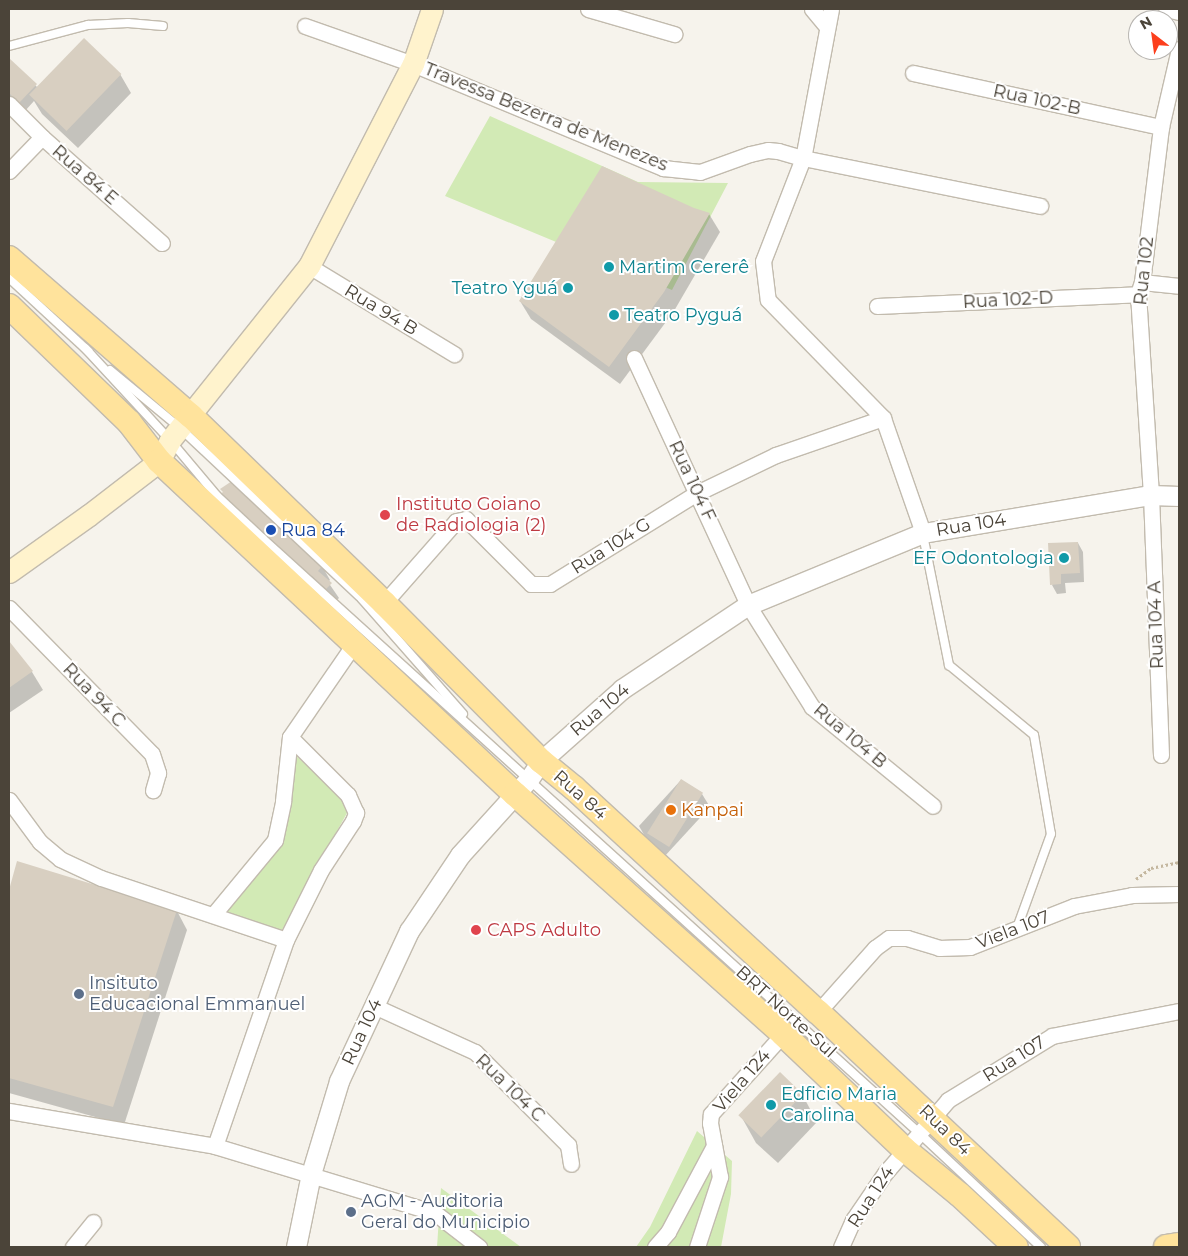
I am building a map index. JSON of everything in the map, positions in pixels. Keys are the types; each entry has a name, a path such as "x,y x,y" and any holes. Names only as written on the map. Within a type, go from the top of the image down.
{"main road":[{"path":"9,572 159,461 180,428 309,266 412,64 432,9"},
{"name":"Rua 84","path":"9,258 180,428 384,603 528,778 783,1034 918,1133 1068,1247"},
{"name":"Rua 84","path":"9,306 129,422 159,461 354,644 528,778 574,788 818,1012 918,1133 960,1195 1016,1247"},
{"path":"1166,1247 1179,1244"}],"street":[{"path":"588,9 674,34"},
{"path":"812,9 827,27"},
{"path":"831,9 802,158 762,261 768,300 883,418 923,534"},
{"path":"1166,9 1179,12"},
{"name":"Travessa Bezerra de Menezes","path":"305,26 412,64 663,168 700,172 750,154 768,150 1040,206"},
{"name":"Rua 102","path":"1150,495 1140,288 1161,127 1174,103 1179,49"},
{"name":"Rua 102-B","path":"913,73 1161,127"},
{"name":"Rua 84 E","path":"9,104 42,137 162,243"},
{"path":"9,171 42,137"},
{"name":"Rua 94 B","path":"309,266 454,354"},
{"name":"Rua 102-D","path":"877,306 1179,286"},
{"name":"Rua 104 F","path":"634,358 748,605"},
{"name":"Rua 104 G","path":"384,603 456,521 466,519 531,584 550,584 697,493 776,455 883,418"},
{"name":"Rua 104","path":"296,1247 311,1174 339,1081 409,931 460,855 528,778 622,689 748,605 923,534 1150,495 1179,496"},
{"name":"Rua 104 A","path":"1150,495 1161,755"},
{"name":"Rua 104 B","path":"748,605 812,707 933,806"},
{"name":"Rua 94 C","path":"9,608 152,754 158,773 153,790"},
{"path":"212,915 275,840 283,801 290,737 354,644"},
{"path":"215,1146 286,940 321,870 356,813 348,795 290,737"},
{"path":"9,800 15,822 60,860 101,878 286,940"},
{"name":"Viela 107","path":"818,1012 875,948 889,938 907,938 939,948 970,947 1074,906 1132,895 1179,894"},
{"name":"Rua 104 C","path":"374,1006 475,1052 568,1145 571,1164"},
{"name":"Rua 107","path":"918,1133 948,1100 1052,1036 1179,1011"},
{"name":"Viela 124","path":"697,1247 720,1177 710,1123 711,1114 783,1034"},
{"path":"9,1111 215,1146 435,1213 478,1247"},
{"name":"Rua 124","path":"841,1247 853,1220 885,1173 918,1133"},
{"path":"655,1247 668,1232 714,1146"},
{"path":"73,1247 93,1222"}],"lane":[{"path":"9,46 88,25 128,23 163,26"},
{"path":"9,278 85,348 180,428 362,598 488,743"},
{"path":"85,348 180,428 217,496 488,743"},
{"path":"923,534 949,665 1034,735 1050,834 1016,928"},
{"name":"BRT Norte-Sul","path":"488,743 1041,1247"}],"path":[{"path":"1132,895 1131,883 1151,868 1179,862"}],"green space":[{"path":"490,116 638,182 728,183 672,290 445,196"},
{"path":"293,753 333,790 342,801 347,813 282,930 223,913 283,842"},
{"path":"697,1131 732,1161 731,1194 721,1247 636,1247 650,1227"},
{"path":"441,1188 521,1247 437,1247"}],"building":[{"path":"84,38 121,74 67,131 29,95"},
{"path":"9,58 37,84 19,103 9,93"},
{"name":"Martim Cererê","path":"602,166 694,208 710,213 664,292 609,367 519,301"},
{"name":"Rua 84","path":"232,481 323,565 318,571 332,583 326,589 312,576 309,579 219,495 223,492 220,489"},
{"name":"EF Odontologia","path":"1078,542 1080,573 1061,574 1061,584 1050,585 1048,543"},
{"path":"9,641 33,671 9,688"},
{"name":"Kanpai","path":"681,779 703,793 669,847 647,833"},
{"name":"Insituto Educacional Emmanuel","path":"17,861 177,910 113,1107 9,1078 9,890"},
{"name":"Edficio Maria Carolina","path":"780,1072 803,1094 761,1137 738,1115"}],"place":[{"name":"Martim Cererê","path":"609,267"},
{"name":"Teatro Yguá","path":"568,288"},
{"name":"Teatro Pyguá","path":"614,315"},
{"name":"Instituto Goiano de Radiologia (2)","path":"385,515"},
{"name":"Rua 84","path":"271,530"},
{"name":"EF Odontologia","path":"1064,558"},
{"name":"Kanpai","path":"671,810"},
{"name":"CAPS Adulto","path":"476,930"},
{"name":"Insituto Educacional Emmanuel","path":"79,994"},
{"name":"Edficio Maria Carolina","path":"771,1105"},
{"name":"AGM - Auditoria Geral do Municipio","path":"351,1212"}]}
